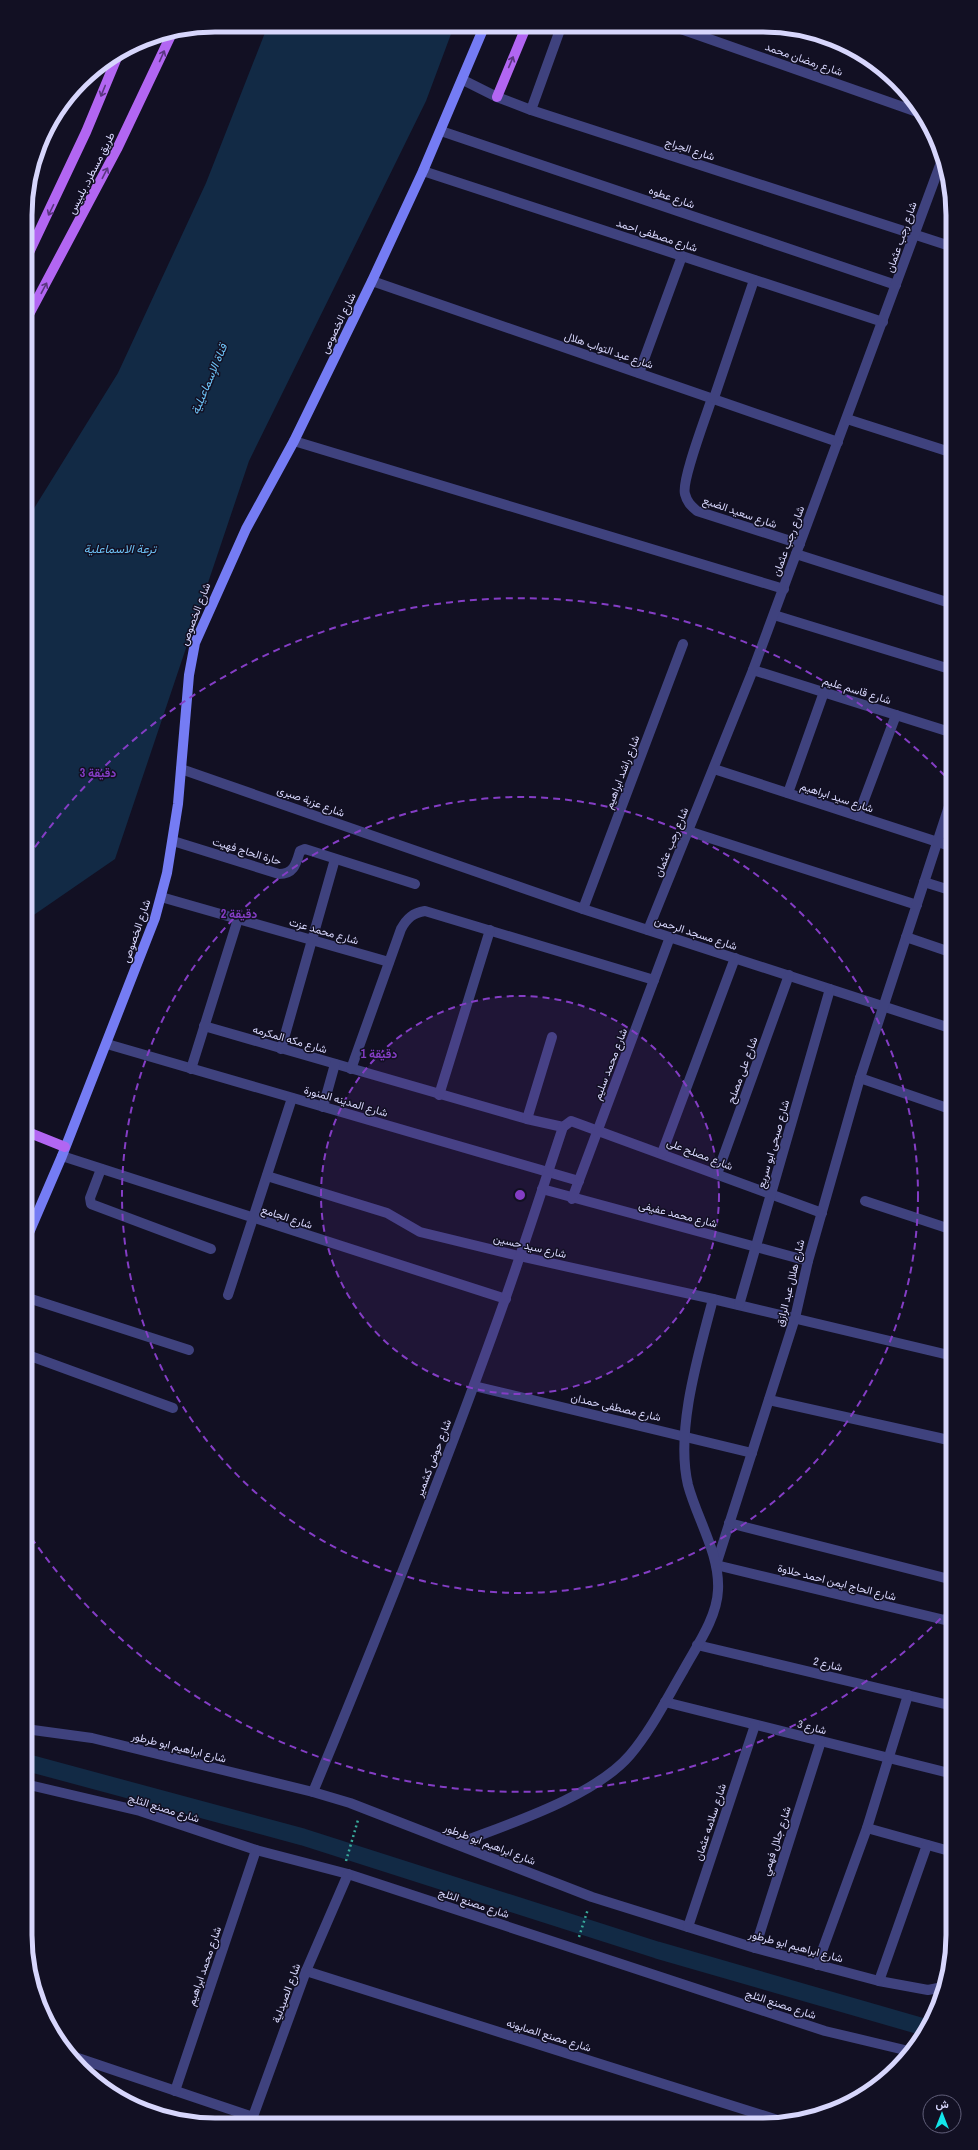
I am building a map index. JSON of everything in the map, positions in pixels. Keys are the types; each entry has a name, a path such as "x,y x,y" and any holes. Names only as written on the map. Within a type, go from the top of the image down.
{"main road":[{"name":"شارع الخصوص","path":"32,1225 142,954 161,897 173,841 182,769 189,675 195,643 246,529 294,441 372,281 423,171 463,80 482,32"},
{"path":"497,97 524,32"},
{"name":"طريق مسطرد, بلبيس","path":"32,309 117,149 170,37"},
{"name":"طريق مسطرد, بلبيس","path":"32,246 86,132 115,61"},
{"path":"32,1134 63,1151"}],"street":[{"path":"531,110 559,32"},
{"name":"شارع رمضان محمد","path":"689,32 913,111"},
{"name":"شارع الجراج","path":"463,80 497,97 531,110 946,245"},
{"name":"شارع عطوه","path":"440,131 896,285"},
{"name":"شارع رجب عثمان","path":"648,930 714,769 784,589 940,166"},
{"name":"شارع مصطفى احمد","path":"423,171 883,322"},
{"path":"639,373 682,256"},
{"name":"شارع سعيد الضبع","path":"754,280 686,478 684,492 689,504 698,511 798,549 946,602"},
{"name":"شارع عبد التواب هلال","path":"372,281 838,442"},
{"path":"847,419 946,451"},
{"path":"294,441 784,589"},
{"path":"774,615 946,668"},
{"name":"شارع راشد ابراهيم","path":"583,909 683,644"},
{"name":"شارع قاسم عليم","path":"753,670 946,731"},
{"path":"788,794 824,692"},
{"path":"858,816 896,715"},
{"name":"شارع عزبة صبرى","path":"182,769 432,857"},
{"name":"شارع سيد ابراهيم","path":"714,769 946,845"},
{"name":"شارع هلال عبد الرازق","path":"716,1565 795,1318 808,1261 860,1078 946,816"},
{"path":"688,831 917,905"},
{"name":"حارة الحاج فهيت","path":"173,841 279,874 289,873 293,870 302,849 415,884"},
{"name":"شارع مسجد الرحمن","path":"432,857 583,909 946,1027"},
{"path":"281,1049 335,858"},
{"path":"924,882 946,889"},
{"name":"شارع محمد عزت","path":"161,897 389,962"},
{"path":"351,1069 401,929 406,920 412,915 425,911 654,980"},
{"path":"191,1069 238,919"},
{"path":"439,1095 490,930"},
{"name":"شارع محمد سليم","path":"572,1199 670,937"},
{"path":"906,937 946,950"},
{"path":"662,1153 735,958"},
{"name":"شارع على مصلح","path":"717,1174 789,975"},
{"name":"شارع صبحى ابو سريع","path":"739,1305 830,989"},
{"name":"شارع مكه المكرمه","path":"204,1026 439,1095 527,1119 566,1124"},
{"path":"527,1119 552,1037"},
{"name":"شارع المدينه المنورة","path":"106,1044 579,1181"},
{"path":"323,1107 335,1064"},
{"path":"860,1078 946,1108"},
{"path":"228,1295 292,1098"},
{"name":"شارع مصلح على","path":"566,1124 598,1130 822,1213"},
{"name":"شارع حوض كشمير","path":"313,1792 386,1617 474,1386 506,1299 519,1256 566,1124"},
{"name":"شارع الجامع","path":"63,1151 102,1169 506,1299"},
{"path":"102,1169 90,1198 91,1204 211,1249"},
{"name":"شارع سيد حسين","path":"267,1176 387,1213 420,1232 519,1256 795,1318"},
{"name":"شارع محمد عفيفى","path":"542,1189 572,1199 756,1246 808,1261"},
{"path":"865,1201 946,1228"},
{"path":"32,1299 189,1350"},
{"path":"457,1844 537,1813 575,1795 609,1774 629,1757 650,1729 697,1646 714,1608 718,1590 716,1565 688,1485 684,1461 685,1436 696,1366 713,1299"},
{"path":"795,1318 946,1354"},
{"path":"32,1357 173,1408"},
{"name":"شارع مصطفى حمدان","path":"474,1386 752,1453"},
{"path":"769,1400 946,1439"},
{"path":"729,1523 946,1578"},
{"name":"شارع الحاج ايمن احمد حلاوة","path":"716,1565 946,1620"},
{"name":"شارع 2","path":"697,1646 946,1704"},
{"path":"818,1965 866,1828 908,1695"},
{"name":"شارع 3","path":"665,1702 946,1772"},
{"name":"شارع سلامه عثمان","path":"688,1927 755,1725"},
{"name":"شارع ابراهيم ابو طرطور","path":"32,1730 92,1738 313,1792 362,1808 592,1897 755,1948 818,1965 879,1981 928,1990 938,1988"},
{"name":"شارع جلال فهمي","path":"755,1948 821,1741"},
{"name":"شارع مصنع الثلج","path":"32,1786 140,1811 256,1850 348,1874 825,2031 905,2050"},
{"path":"866,1828 946,1850"},
{"path":"879,1981 927,1845"},
{"name":"شارع محمد ابراهيم","path":"174,2091 256,1850"},
{"name":"شارع الصيدلية","path":"252,2118 306,1971 348,1874"},
{"name":"شارع مصنع الصابونه","path":"306,1971 771,2118"},
{"path":"80,2059 249,2118"}],"path":[{"path":"346,1860 362,1808"},
{"path":"578,1941 588,1908"}],"water":[{"name":"ترعة الاسماعلية","path":"265,32 452,32 426,101 249,461 115,859 32,916 32,511 118,373 206,183"}],"waterway":[{"path":"32,1764 303,1837 657,1950 922,2027"}],"water label":[{"name":"قناة الإسماعيلية","path":"209,379"}]}
